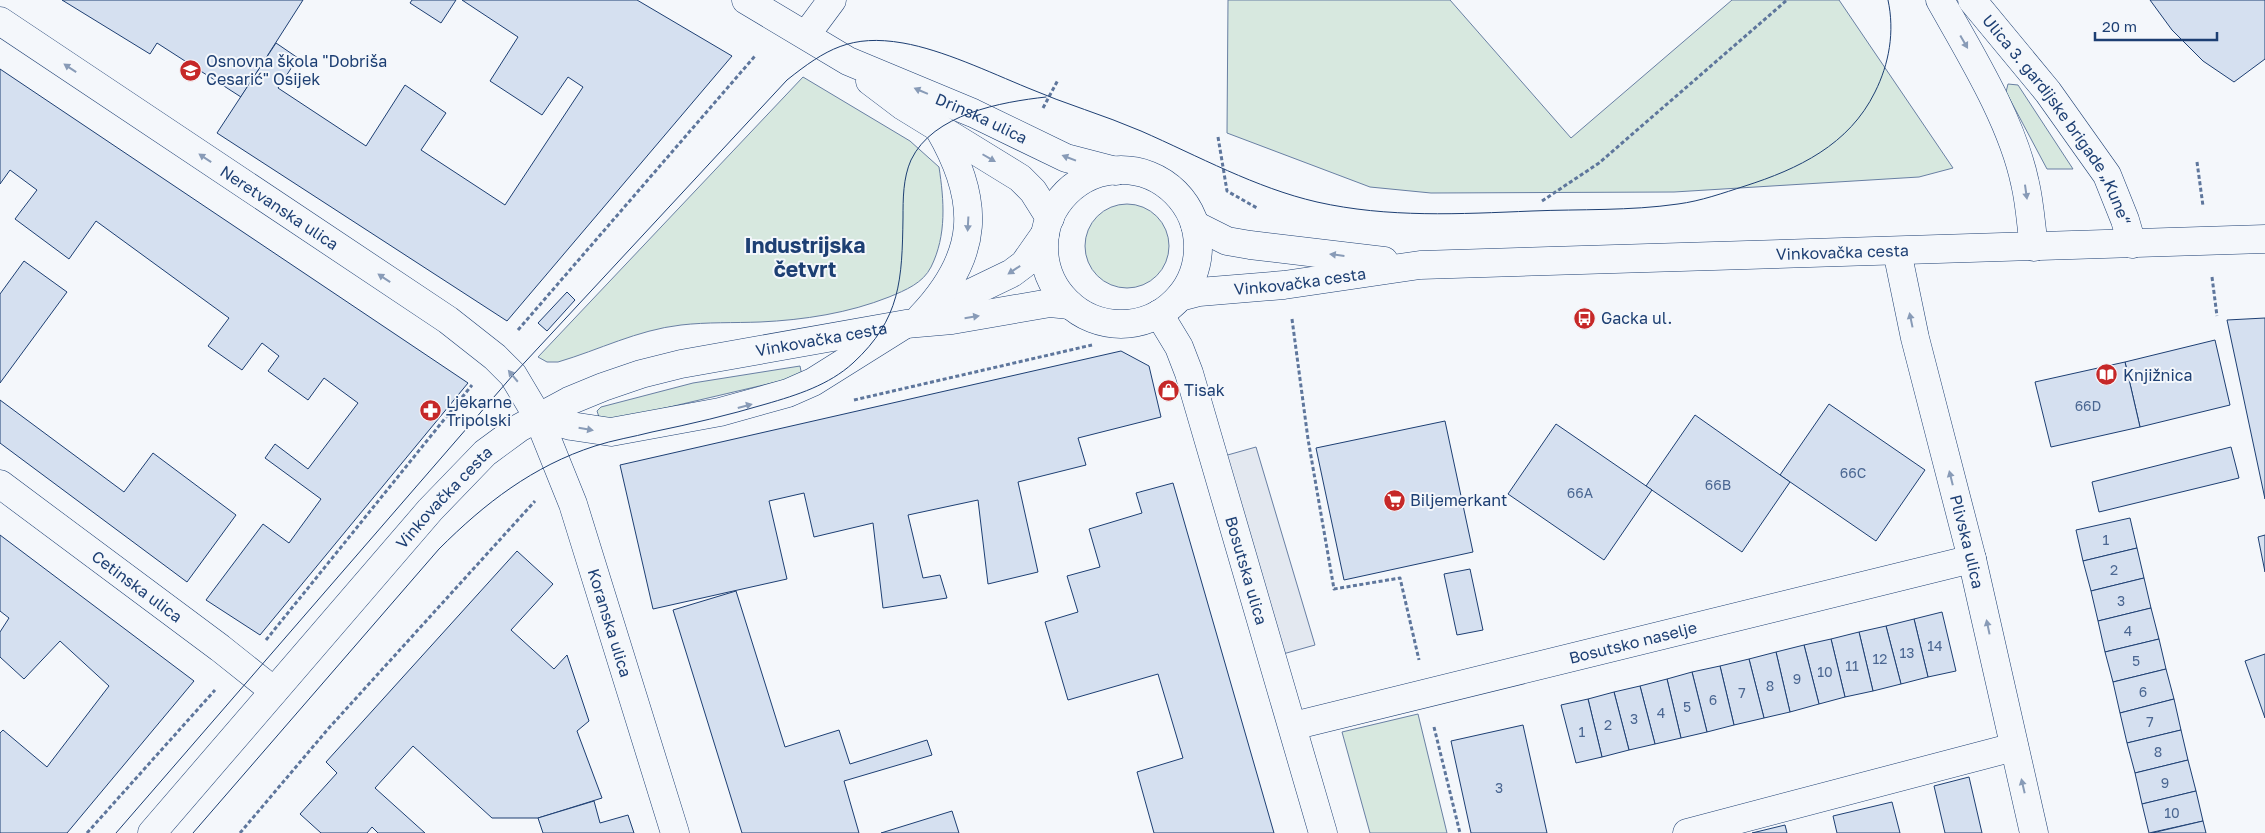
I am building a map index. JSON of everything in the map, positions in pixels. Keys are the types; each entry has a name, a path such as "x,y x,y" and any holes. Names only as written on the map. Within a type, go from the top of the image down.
{"street":[{"name":"Drinska ulica","path":"746,0 848,62 903,106 1020,178 1038,196 1047,226"},
{"path":"806,35 832,0"},
{"name":"Ulica 3. gardijske brigade „Kune“","path":"1940,0 1973,57 2011,140 2025,183 2034,247"},
{"name":"Ulica 3. gardijske brigade „Kune“","path":"1972,0 2048,92 2107,175 2125,220 2132,244"},
{"name":"Neretvanska ulica","path":"0,21 440,315 495,357 518,381 538,417"},
{"name":"Drinska ulica","path":"848,62 973,113 1066,158 1116,171"},
{"path":"538,417 572,426 611,432 720,412 788,393 813,382 914,320 943,291 962,256 967,238 967,201 963,180 953,153 939,129"},
{"path":"1116,171 1137,172 1156,179 1172,191 1181,201 1194,225 1198,244 1196,262 1190,280 1180,297 1159,314 1137,323 1113,324 1090,318 1070,305 1054,284 1045,260 1047,226 1058,203 1069,190 1083,180 1099,174 1116,171"},
{"name":"Vinkovačka cesta","path":"1194,225 1226,240 1420,265"},
{"name":"Vinkovačka cesta","path":"914,320 1012,273 1024,264 1047,226"},
{"name":"Vinkovačka cesta","path":"1180,297 1199,292 1284,285 1420,265 2265,239"},
{"name":"Plivska ulica","path":"1897,251 1915,338 1972,559 2034,833"},
{"name":"Vinkovačka cesta","path":"152,833 430,510 500,440 538,417 569,400 641,374 681,364 914,320 975,317 1050,303 1070,305"},
{"name":"Bosutska ulica","path":"1159,314 1179,347 1189,373 1323,833"},
{"name":"Koranska ulica","path":"538,417 564,479 675,833"},
{"name":"Cetinska ulica","path":"0,484 240,663 274,691"},
{"name":"Bosutsko naselje","path":"1293,726 1972,559"},
{"path":"1687,833 2014,746"}],"path":[{"path":"1542,201 1599,163 1787,0"},
{"path":"87,833 240,663 269,638 495,357 755,56"},
{"path":"1218,137 1227,191 1272,217 1279,248"},
{"path":"1284,285 1296,339 1308,439 1334,589 1400,578 1460,833"},
{"path":"852,400 1092,345"},
{"path":"240,833 328,729 525,511 564,479"}],"shaded area":[{"path":"1228,0 1450,0 1571,138 1732,0 1839,0 1953,168 1919,177 1674,192 1431,193 1370,187 1227,133"},
{"path":"803,77 910,141 939,167 943,205 942,230 940,243 928,273 908,289 874,303 842,311 777,321 681,325 649,331 558,362 547,362 538,357"},
{"path":"2008,84 2018,85 2073,169 2047,169 2006,92"},
{"path":"1127,204 1143,207 1157,216 1166,230 1169,246 1166,262 1157,276 1143,285 1127,288 1111,285 1097,276 1088,262 1085,246 1088,230 1097,216 1111,207"},
{"path":"800,366 802,376 614,420 599,417 597,411 601,407 693,383"},
{"path":"1256,447 1315,645 1283,654 1224,456"},
{"path":"1418,714 1447,833 1370,833 1342,732"}],"building":[{"name":"Osnovna škola \"Dobriša Cesarić\" Osijek","path":"62,0 303,0 241,97 157,43 150,54"},
{"path":"412,0 456,0 441,23 410,3"},
{"path":"462,0 637,0 732,56 507,321 217,133 276,43 298,58 278,88 366,146 405,85 446,113 421,150 505,205 583,87 568,77 542,115 490,81 518,37"},
{"path":"2150,0 2265,0 2265,59 2234,82 2203,61 2172,30"},
{"path":"0,69 468,383 260,635 206,600 263,524 289,543 321,499 265,458 275,444 308,469 358,403 324,378 308,400 268,371 279,356 262,343 242,370 208,346 229,318 96,221 69,259 15,219 37,190 10,170 0,184"},
{"path":"24,261 67,292 0,383 0,294"},
{"path":"567,292 575,300 547,331 538,323"},
{"path":"2265,318 2265,499 2227,320"},
{"path":"2215,340 2230,405 2140,427 2125,362"},
{"path":"1121,351 1149,366 1161,417 1078,438 1086,465 1018,482 1038,572 988,584 978,500 908,515 923,578 940,575 947,598 883,608 873,523 814,537 804,493 769,501 787,579 653,609 620,465"},
{"path":"2125,362 2140,427 2051,447 2035,382"},
{"path":"0,400 124,492 153,453 236,515 187,582 0,443"},
{"path":"1829,404 1925,470 1876,541 1780,475"},
{"path":"1695,415 1790,482 1742,552 1646,486"},
{"name":"Biljemerkant","path":"1445,421 1473,552 1344,580 1316,448"},
{"path":"1556,424 1652,490 1604,560 1508,494"},
{"path":"2231,447 2239,478 2099,512 2092,482"},
{"path":"1173,483 1274,833 1154,833 1137,772 1183,758 1158,674 1068,700 1045,622 1078,612 1067,576 1100,567 1089,529 1142,513 1136,493"},
{"path":"2130,518 2137,548 2083,561 2076,530"},
{"path":"0,535 194,681 67,833 0,833 0,733 3,730 47,767 109,686 60,641 24,679 0,657 0,632 9,618 0,611"},
{"path":"2265,535 2265,572 2258,537"},
{"path":"2137,548 2144,578 2091,591 2083,561"},
{"path":"517,551 553,584 511,630 554,669 567,655 589,721 577,731 602,798 538,818 492,818 413,746 375,788 425,833 378,833 372,827 367,833 321,833 300,814 337,773 326,762"},
{"path":"1470,569 1483,630 1457,635 1444,574"},
{"path":"2144,578 2151,608 2098,621 2091,591"},
{"path":"736,591 785,747 839,730 850,764 927,740 932,755 844,781 859,833 742,833 673,610"},
{"path":"2151,608 2159,639 2105,652 2098,621"},
{"path":"1942,612 1956,671 1928,677 1914,619"},
{"path":"1914,619 1928,677 1901,684 1886,626"},
{"path":"1886,626 1901,684 1873,691 1859,632"},
{"path":"1859,632 1873,691 1845,697 1831,639"},
{"path":"1831,639 1845,697 1819,704 1804,645"},
{"path":"2159,639 2166,669 2113,682 2105,652"},
{"path":"1804,645 1819,704 1790,712 1776,652"},
{"path":"1776,652 1790,712 1764,718 1749,659"},
{"path":"2265,654 2265,718 2245,661"},
{"path":"1749,659 1764,718 1734,725 1720,666"},
{"path":"1720,666 1734,725 1707,732 1692,672"},
{"path":"2166,669 2174,699 2120,713 2113,682"},
{"path":"1692,672 1707,732 1681,738 1667,679"},
{"path":"1667,679 1681,738 1655,744 1640,686"},
{"path":"1640,686 1655,744 1629,750 1614,692"},
{"path":"1614,692 1629,750 1602,757 1588,699"},
{"path":"1588,699 1602,757 1576,763 1561,705"},
{"path":"2174,699 2181,730 2127,743 2120,713"},
{"path":"1523,725 1547,833 1471,833 1451,741"},
{"path":"2181,730 2188,760 2135,773 2127,743"},
{"path":"2188,760 2196,791 2142,804 2135,773"},
{"path":"1969,777 1982,833 1945,833 1934,786"},
{"path":"2196,791 2203,821 2149,833 2142,804"},
{"path":"594,801 600,823 628,815 634,833 543,833 538,818"},
{"path":"1892,802 1900,833 1837,833 1833,816"},
{"path":"952,811 959,833 881,833"},
{"path":"2203,821 2206,833 2152,833"},
{"path":"1785,825 1787,833 1752,833"}],"tram line":[{"path":"116,833 513,375 787,80 827,52 840,46 868,41 885,41 918,46 966,62 1042,94 1127,125 1272,189 1317,202 1370,211 1424,214 1623,209 1687,203 1704,199 1784,172 1803,163 1836,141 1864,111 1880,81 1887,59 1891,36 1888,0"},
{"path":"193,833 439,549 492,501 531,475 572,454 616,440 724,416 789,397 823,383 844,371 869,347 881,330 890,314 896,297 902,260 905,181 911,160 921,144 935,131 970,113 1009,102 1046,97"}],"place":[{"name":"Osnovna škola \"Dobriša Cesarić\" Osijek","path":"190,70"},
{"name":"Gacka ul.","path":"1585,318"},
{"name":"Knjižnica","path":"2107,375"},
{"name":"Tisak","path":"1168,390"},
{"name":"Ljekarne Tripolski","path":"430,411"},
{"name":"Biljemerkant","path":"1394,500"}],"district":[{"name":"Industrijska četvrt","path":"805,257"}]}
